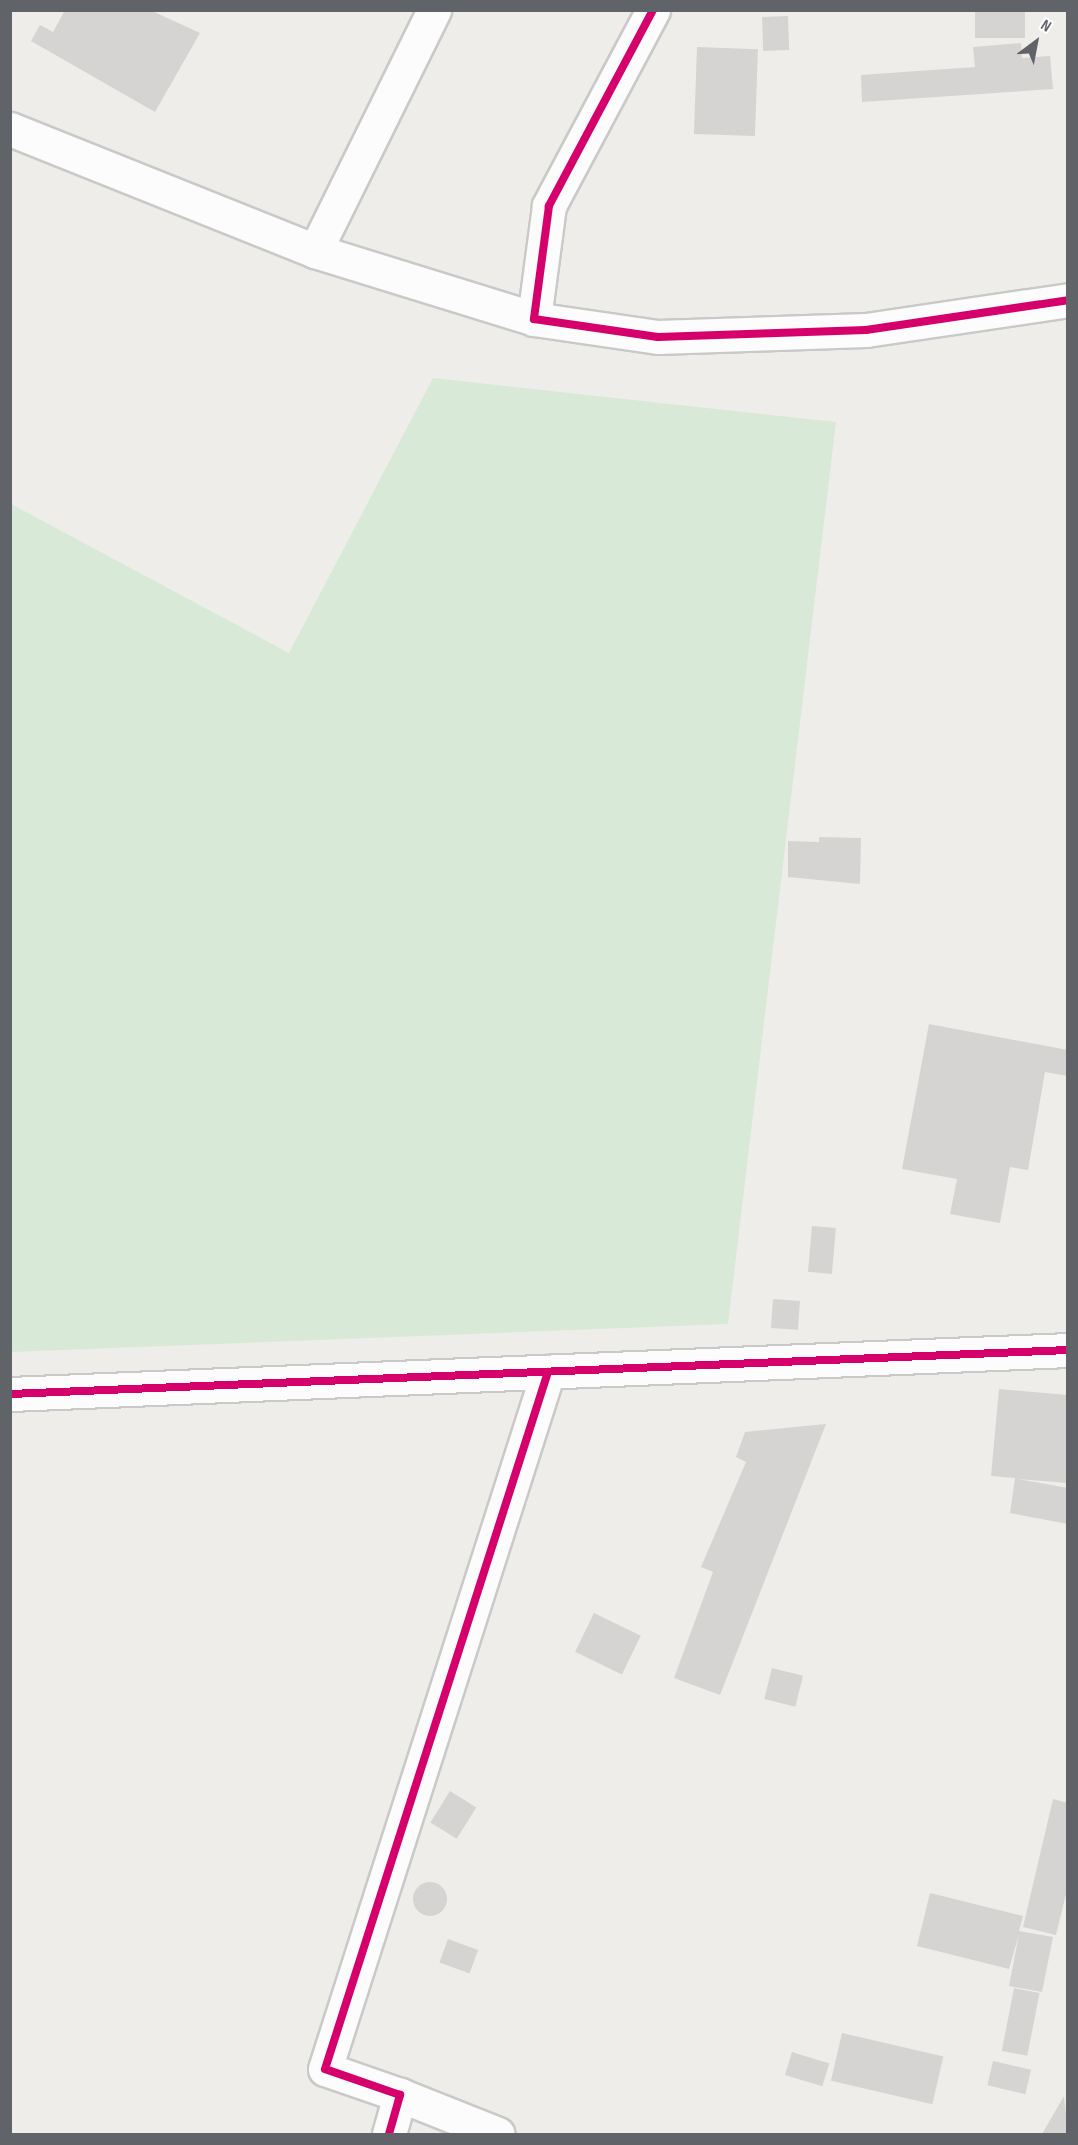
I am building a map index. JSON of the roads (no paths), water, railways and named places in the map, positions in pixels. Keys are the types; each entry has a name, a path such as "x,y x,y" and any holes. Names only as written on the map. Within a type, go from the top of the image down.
{"street":[{"path":"315,251 434,10"},
{"path":"534,319 549,206 653,10"},
{"path":"10,129 315,251 534,319 658,337 854,330 1068,300"},
{"path":"10,1394 1068,1350"},
{"path":"498,2134 325,2068 548,1371"},
{"path":"389,2134 400,2095"}]}
